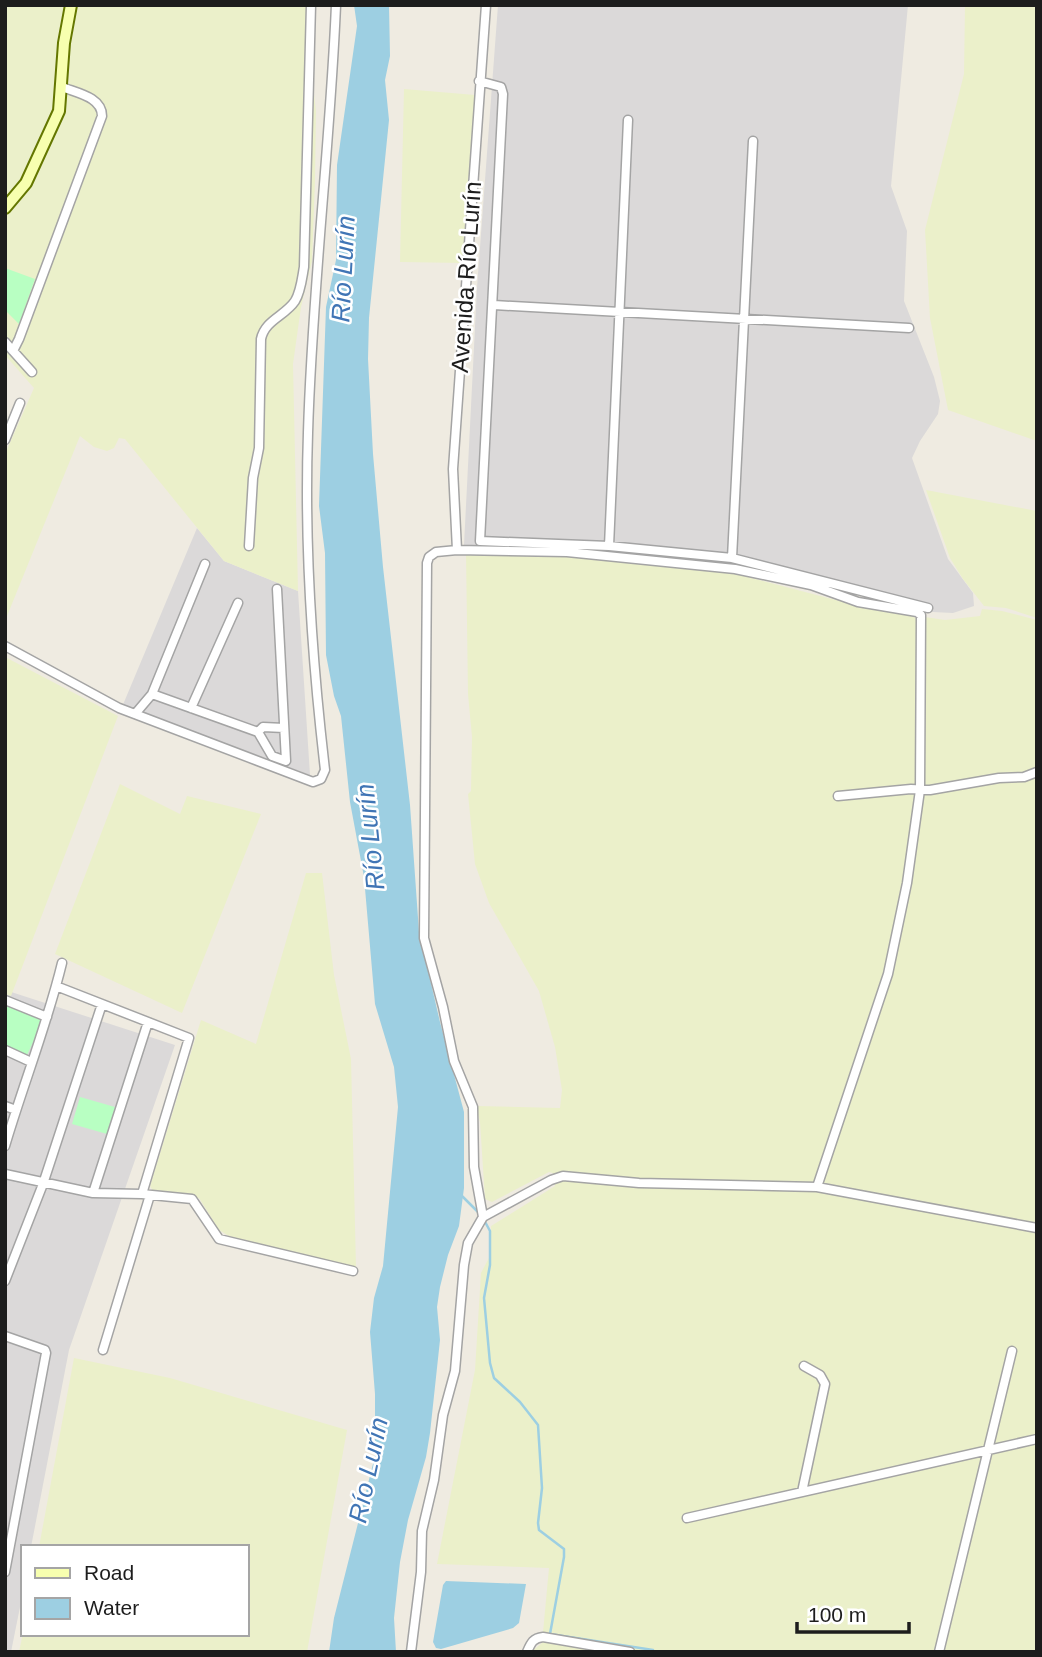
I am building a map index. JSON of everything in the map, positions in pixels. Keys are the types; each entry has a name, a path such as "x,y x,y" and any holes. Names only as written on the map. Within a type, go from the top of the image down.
{"main road":[{"path":"5,208 26,183 59,111 64,43 71,5"}],"street":[{"path":"248,546 253,478 259,448 261,340 267,326 294,302 304,267 311,5"},
{"path":"5,646 119,708 313,782 321,779 325,770 313,656 307,435 336,5"},
{"name":"Avenida Río Lurín","path":"457,550 453,469 486,5"},
{"path":"479,81 498,85 503,94 480,541 609,545 732,558 928,608"},
{"path":"13,351 102,116 98,102 62,87"},
{"path":"609,545 628,120"},
{"path":"732,558 753,141"},
{"path":"494,305 909,328"},
{"path":"5,342 32,372"},
{"path":"5,440 20,403"},
{"path":"483,1217 474,1167 472,1107 454,1061 424,932 427,563 429,557 436,552 457,550 567,552 736,569 811,585 858,602 917,612 922,616 920,790 907,883 888,974 817,1187"},
{"path":"135,714 152,694 205,564"},
{"path":"152,694 258,732 272,756 286,761 277,589"},
{"path":"191,708 237,603"},
{"path":"258,732 264,727 284,728"},
{"path":"838,796 971,784 999,778 1024,777 1037,772"},
{"path":"5,1146 62,963"},
{"path":"56,986 189,1039 103,1350"},
{"path":"5,1000 47,1017"},
{"path":"5,1281 43,1184 102,1004"},
{"path":"93,1193 148,1022"},
{"path":"5,1050 31,1062"},
{"path":"5,1106 16,1110"},
{"path":"5,1174 93,1193 146,1194 194,1200 213,1233 224,1241 353,1271"},
{"path":"411,1652 421,1572 422,1531 434,1480 443,1415 455,1371 464,1265 468,1243 483,1217 551,1180 563,1177 650,1184 817,1187 1037,1228"},
{"path":"5,1336 45,1350 46,1353 5,1572"},
{"path":"939,1652 1012,1351"},
{"path":"802,1492 825,1384 820,1375 804,1366"},
{"path":"687,1518 1037,1439"},
{"path":"527,1652 536,1638 543,1637 630,1652"}],"shaded area":[{"path":"498,5 908,5 891,186 907,231 904,301 934,377 940,401 938,414 912,458 948,559 973,593 974,606 953,613 933,612 730,563 608,550 464,545 477,288"},
{"path":"197,528 224,561 298,591 310,775 134,709 122,707"},
{"path":"5,990 175,1045 69,1350 31,1545 21,1545 21,1602 11,1652 5,1652"}],"green space":[{"path":"5,5 308,5 306,25 316,111 315,180 312,261 301,307 293,364 298,591 224,561 125,439 119,438 114,448 107,451 94,447 80,436 5,621 5,454 34,388 5,355"},
{"path":"965,5 1037,5 1037,441 948,410 930,318 925,230 964,74"},
{"path":"404,89 475,95 464,263 400,262"},
{"path":"5,268 35,279 19,324 5,310"},
{"path":"926,490 1037,511 1037,618 1006,608 984,606 950,558"},
{"path":"466,553 658,563 732,573 851,604 912,615 924,621 925,617 945,620 980,616 982,609 1037,620 1037,1652 531,1652 542,1643 549,1568 437,1564 475,1370 481,1273 491,1254 491,1226 555,1186 553,1173 549,1172 492,1202 485,1199 480,1122 476,1106 560,1108 562,1090 555,1047 539,991 489,903 475,864 468,794 471,791 472,737 468,694"},
{"path":"5,657 118,716 11,996 5,994"},
{"path":"120,784 180,814 187,796 261,814 182,1013 55,954"},
{"path":"306,873 322,873 334,975 351,1059 356,1267 352,1269 229,1236 219,1230 199,1198 155,1194 150,1186 201,1020 256,1044"},
{"path":"5,1005 44,1019 27,1055 5,1045"},
{"path":"80,1097 115,1107 107,1134 72,1124"},
{"path":"74,1358 170,1378 347,1430 307,1652 19,1652 22,1636 248,1636 248,1545 39,1545"}],"water":[{"name":"Río Lurín","path":"354,5 389,5 390,56 385,80 389,120 369,318 368,359 373,454 410,805 419,932 464,1112 464,1188 459,1226 448,1255 437,1307 440,1340 430,1433 400,1562 394,1618 396,1652 329,1652 334,1618 375,1456 375,1394 370,1332 374,1298 383,1266 398,1107 394,1067 375,1004 364,877 350,802 341,716 326,655 325,553 319,506 326,307 336,260 337,165 357,26"},
{"path":"446,1581 526,1584 519,1623 513,1628 441,1649 436,1648 433,1642 443,1585"}],"waterway":[{"path":"462,1196 479,1213"},
{"path":"483,1218 490,1231 490,1265 484,1298 490,1363 494,1378 520,1402 538,1425 542,1488 539,1530 564,1549 550,1634 653,1650"}]}
